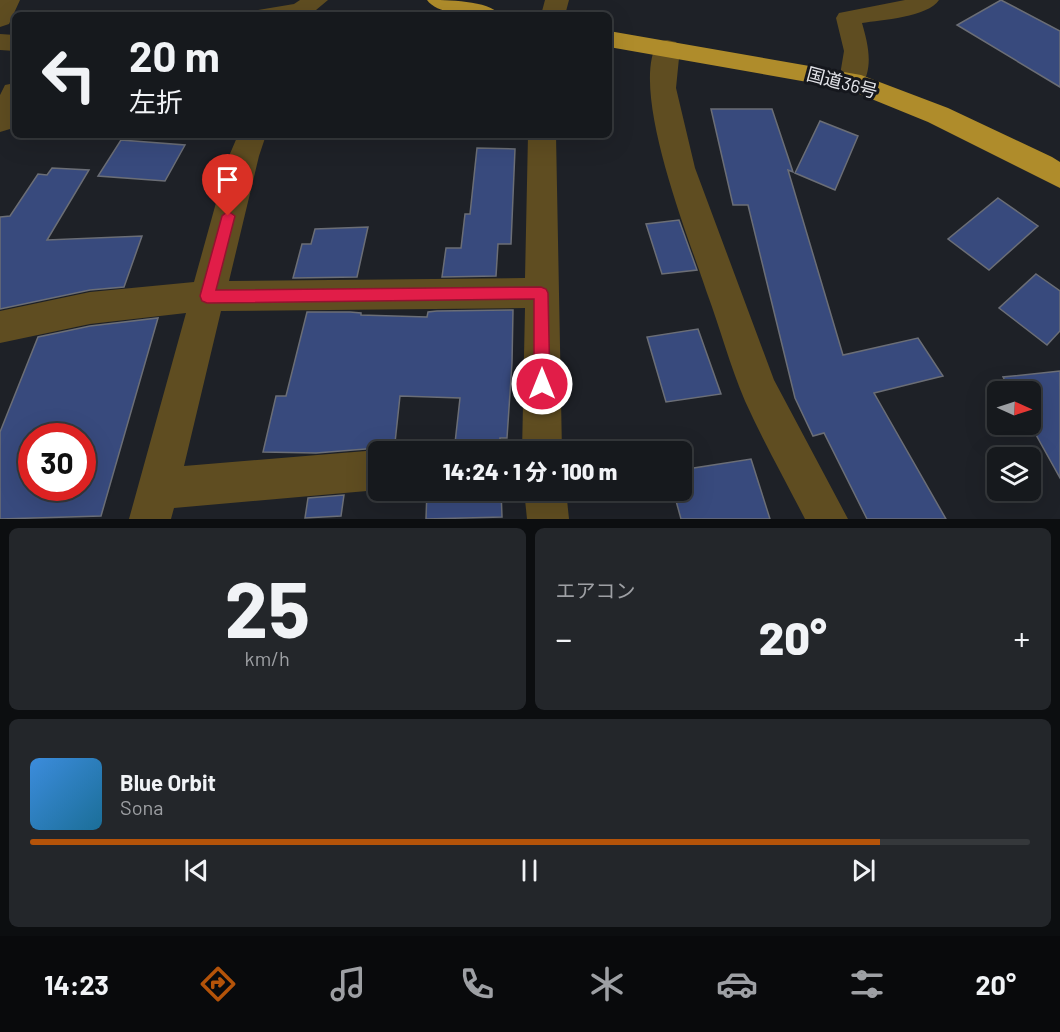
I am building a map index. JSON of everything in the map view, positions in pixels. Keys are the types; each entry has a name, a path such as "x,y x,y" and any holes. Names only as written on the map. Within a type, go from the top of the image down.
{"highway":[{"path":"438,0 478,12"},
{"name":"国道36号","path":"619,40 852,81 938,115 1060,176"}],"street":[{"path":"0,19 8,0"},
{"path":"852,81 857,51 848,9 903,9 927,0"},
{"path":"283,12 305,8"},
{"path":"668,48 663,88 680,168 759,389 827,519"},
{"path":"0,122 12,99"},
{"path":"251,138 244,156 154,504 368,472"},
{"path":"542,138 542,441"},
{"path":"0,327 90,308 207,296 541,293"},
{"path":"546,501 548,519"}],"building":[{"path":"1001,0 1060,31 1060,87 957,25"},
{"path":"711,109 772,109 793,172 788,170 843,355 918,338 943,376 874,393 946,519 867,519 824,433 813,436 795,398 748,205 733,205"},
{"path":"820,121 858,136 835,190 795,173"},
{"path":"121,140 185,145 165,181 98,176"},
{"path":"477,148 515,149 511,244 498,244 496,276 442,277 446,248 461,248 465,214 470,214"},
{"path":"52,168 89,170 47,240 142,236 124,287 90,290 0,309 0,217 10,216 38,174 47,175"},
{"path":"998,198 1038,226 989,270 948,239"},
{"path":"679,220 697,270 662,274 646,224"},
{"path":"368,227 357,277 293,278 302,244 311,244 315,229"},
{"path":"1036,274 1060,291 1060,331 1047,345 999,308"},
{"path":"513,310 507,438 500,438 500,441 455,441 460,398 400,396 395,441 368,441 368,449 316,453 263,452 276,396 286,396 307,312 427,317 428,312"},
{"path":"158,318 101,516 0,519 0,432 38,337 90,326"},
{"path":"698,329 721,394 666,402 647,337"},
{"path":"1060,371 1060,478 1036,435 1041,435 1041,381 1005,381 1003,377"},
{"path":"751,459 770,519 681,519 676,501 692,501 692,468"},
{"path":"344,495 341,516 305,518 308,498"},
{"path":"427,501 501,501 502,517 426,519"}],"route":[{"path":"228,216 207,296 541,293 542,384"}]}
